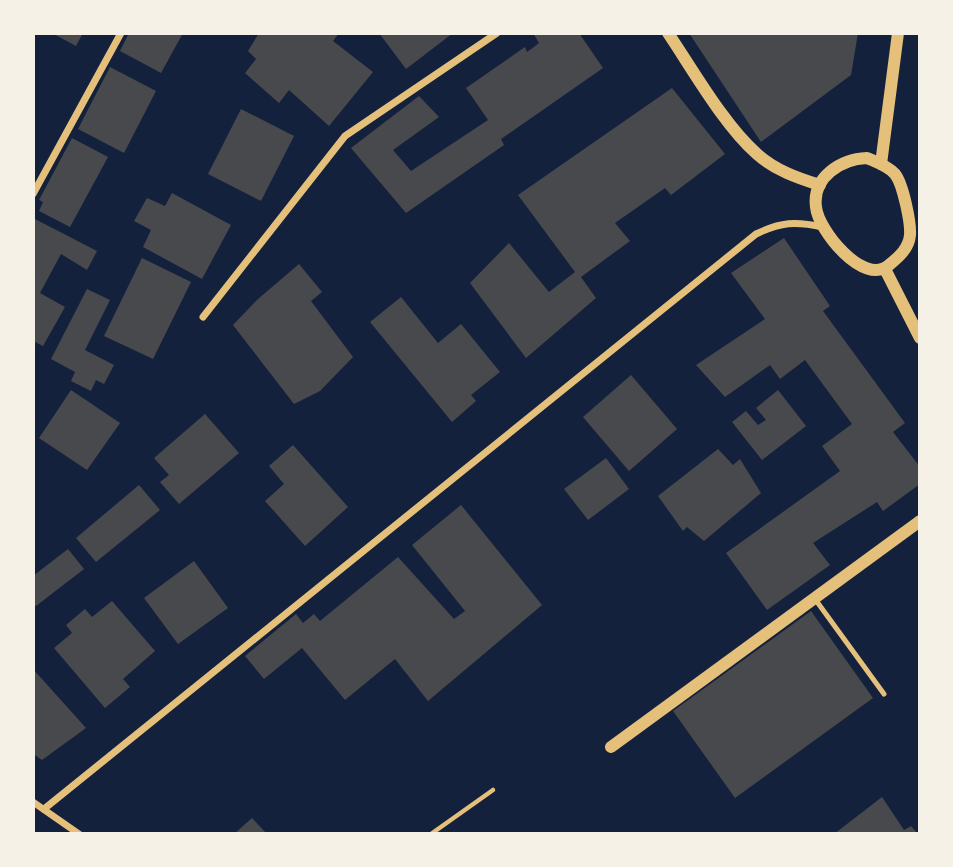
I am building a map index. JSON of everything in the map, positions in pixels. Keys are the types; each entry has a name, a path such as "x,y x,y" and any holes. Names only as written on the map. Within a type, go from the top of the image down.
{"street":[{"path":"33,194 121,33"},
{"path":"203,317 345,136 497,33"},
{"path":"668,33 728,120 757,154 784,172 820,185"},
{"path":"881,164 898,33"},
{"path":"867,158 881,164 894,174 904,190 910,236 903,254 885,269 870,270 855,264 823,227 816,206 820,185 827,173 852,159 867,158"},
{"path":"44,809 756,234 772,226 797,222 823,227"},
{"path":"885,269 920,338"},
{"path":"611,747 920,521"},
{"path":"33,802 79,834"}],"lane":[{"path":"815,599 884,694"}],"path":[{"path":"431,834 493,790"}],"building":[{"path":"52,33 83,33 76,46"},
{"path":"129,33 183,33 161,73 120,51"},
{"path":"259,33 339,33 333,41 373,72 329,126 289,90 279,103 245,73 256,59 248,51"},
{"path":"379,33 453,33 406,69"},
{"path":"533,33 579,33 603,68 501,139 504,145 406,213 351,148 419,96 439,117 393,150 411,171 488,120 466,88 525,47 527,52 539,43"},
{"path":"689,33 858,33 851,75 761,142"},
{"path":"110,67 156,91 124,153 78,129"},
{"path":"672,88 725,154 671,195 665,188 615,223 630,241 581,277 596,298 526,358 470,283 509,243 549,292 575,272 518,195"},
{"path":"241,109 294,136 261,201 208,174"},
{"path":"72,138 108,157 70,227 39,211 43,202 39,200"},
{"path":"172,193 231,225 202,279 143,247 151,230 134,221 147,198 165,206"},
{"path":"33,218 97,251 87,270 61,254 40,293 65,307 43,346 33,341"},
{"path":"784,238 830,306 823,311 905,423 893,432 920,467 920,484 883,511 877,502 813,543 830,565 767,610 726,553 840,471 822,446 852,424 805,360 780,379 770,365 725,397 696,365 765,319 731,273"},
{"path":"142,258 191,282 153,359 104,336"},
{"path":"299,264 322,292 311,301 353,357 320,391 294,404 233,325 258,299"},
{"path":"87,289 110,300 85,350 114,365 104,384 96,380 91,391 71,381 75,372 51,359"},
{"path":"401,297 438,343 461,324 500,372 471,395 476,401 452,422 370,322"},
{"path":"631,375 677,429 629,471 583,417"},
{"path":"71,390 120,423 87,470 39,438"},
{"path":"778,390 806,426 762,460 732,422 746,411 758,425 766,420 756,408"},
{"path":"205,414 239,453 179,504 160,482 169,475 154,458"},
{"path":"293,445 348,507 305,546 265,501 284,484 269,466"},
{"path":"718,449 733,465 740,459 761,493 704,541 687,527 683,531 658,496"},
{"path":"606,458 629,489 588,520 564,489"},
{"path":"139,485 160,510 96,562 76,538"},
{"path":"461,505 542,605 428,701 395,659 345,700 302,648 264,679 245,656 296,614 303,623 314,614 320,621 398,557 454,619 465,611 412,545"},
{"path":"68,549 84,569 36,606 33,603 33,576"},
{"path":"194,561 228,608 178,644 144,598"},
{"path":"112,601 155,651 123,679 130,687 105,708 54,648 72,633 66,625 85,609 92,617"},
{"path":"811,611 873,698 735,798 673,711"},
{"path":"33,669 86,728 42,760 33,754"},
{"path":"882,797 904,830 911,826 918,834 834,834"},
{"path":"252,818 267,834 234,834"}]}
